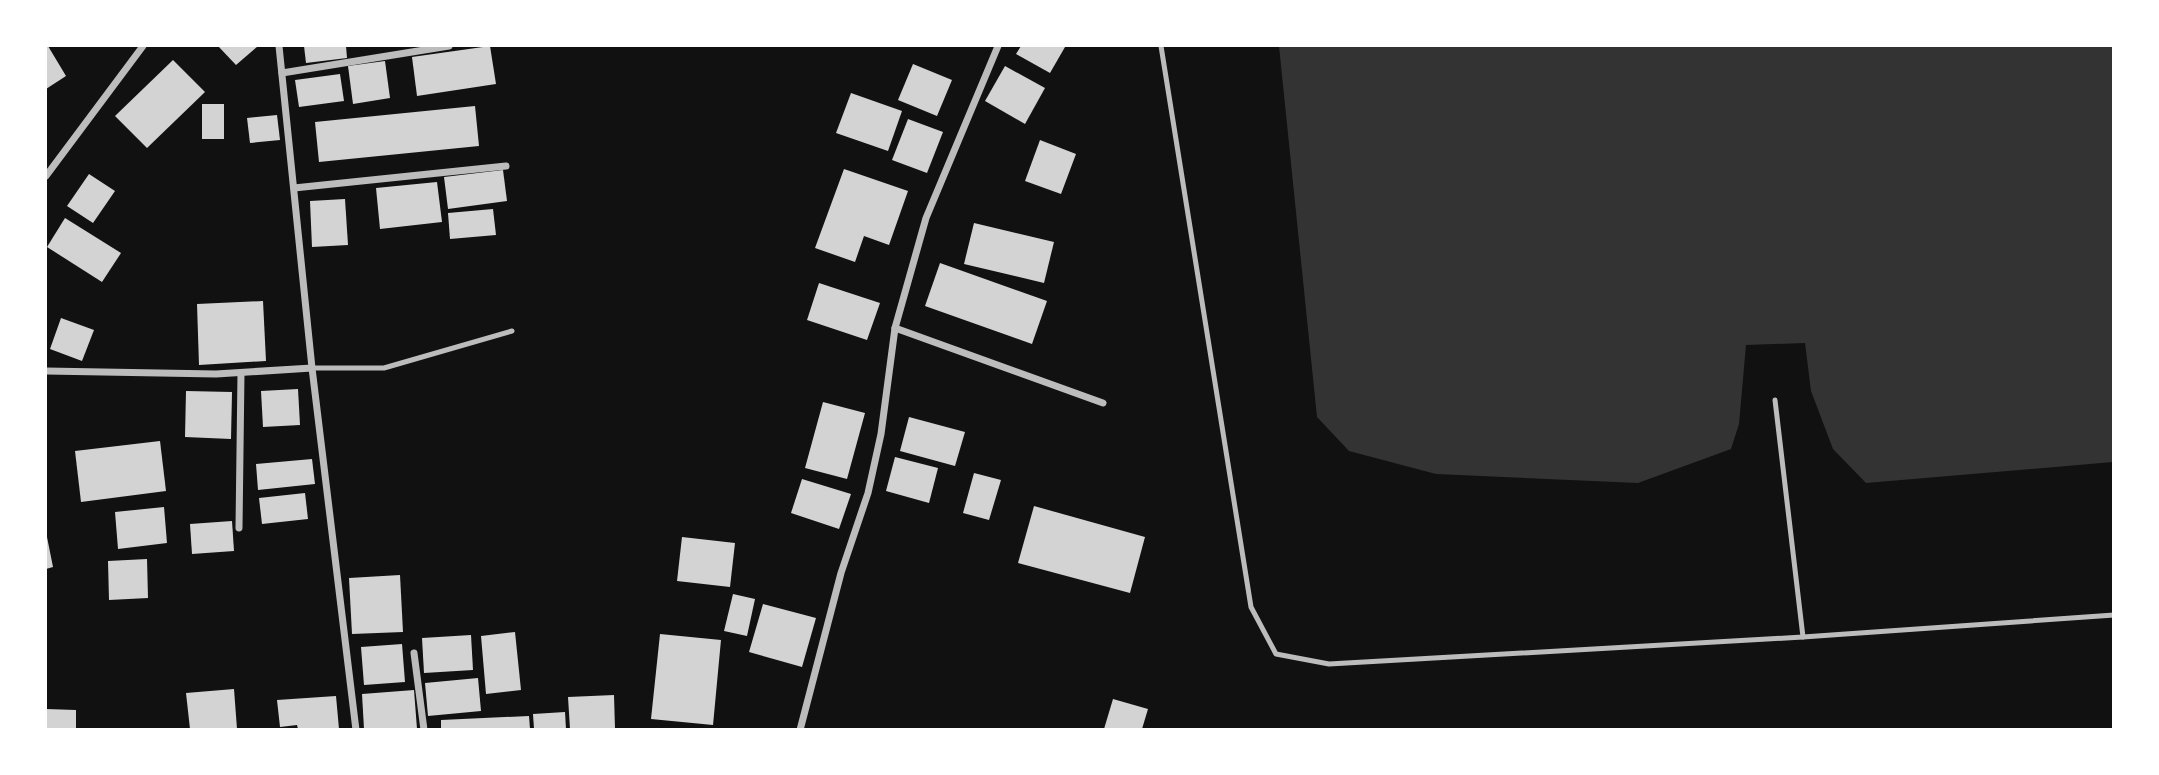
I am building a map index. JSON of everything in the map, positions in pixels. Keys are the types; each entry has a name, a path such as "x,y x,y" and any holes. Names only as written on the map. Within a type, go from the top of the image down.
{"street":[{"path":"46,176 143,46"},
{"path":"279,46 312,368 356,730"},
{"path":"282,73 449,46"},
{"path":"800,730 841,573 871,481 881,434 895,328 926,218 998,46"},
{"path":"293,188 506,166"},
{"path":"895,328 1103,403"},
{"path":"46,371 216,374 312,368"},
{"path":"239,528 241,373"},
{"path":"414,653 424,730"}],"lane":[{"path":"1161,46 1251,607 1276,654 1329,664 1803,637 2113,615"},
{"path":"312,368 384,368 512,331"},
{"path":"1775,400 1803,637"}],"shaded area":[{"path":"1279,46 2113,46 2113,462 1866,483 1833,449 1811,391 1805,343 1746,345 1739,424 1731,449 1638,483 1436,474 1349,451 1317,417"}],"building":[{"path":"46,46 66,76 46,89"},
{"path":"218,46 258,46 236,65"},
{"path":"304,46 346,46 347,58 306,63"},
{"path":"490,46 496,84 417,96 412,57"},
{"path":"1021,46 1065,47 1050,73 1016,54"},
{"path":"173,60 205,92 147,148 115,116"},
{"path":"385,61 390,98 353,104 348,66"},
{"path":"913,64 952,80 937,116 898,100"},
{"path":"1005,66 1045,88 1025,124 985,101"},
{"path":"340,74 344,101 299,107 295,80"},
{"path":"851,93 902,111 888,151 836,133"},
{"path":"202,104 224,104 224,139 202,139"},
{"path":"475,106 479,146 319,162 315,122"},
{"path":"277,115 280,140 250,143 247,118"},
{"path":"908,119 943,132 927,173 892,160"},
{"path":"1040,140 1076,154 1061,194 1025,181"},
{"path":"844,169 908,191 889,245 864,236 855,262 815,248"},
{"path":"503,170 507,201 448,209 444,177"},
{"path":"89,174 115,191 93,223 67,206"},
{"path":"437,182 442,222 380,229 376,188"},
{"path":"345,199 348,245 312,247 310,201"},
{"path":"493,209 496,235 450,239 448,213"},
{"path":"65,218 121,253 102,282 47,247"},
{"path":"974,223 1054,242 1044,283 964,264"},
{"path":"940,263 1047,301 1032,344 925,306"},
{"path":"819,283 880,303 867,340 807,320"},
{"path":"263,301 266,361 199,365 197,304"},
{"path":"61,318 94,330 82,361 50,349"},
{"path":"298,389 300,425 263,427 261,391"},
{"path":"186,391 232,392 231,439 185,437"},
{"path":"823,402 865,413 847,479 805,468"},
{"path":"909,417 965,432 955,466 900,451"},
{"path":"160,441 166,491 81,502 75,451"},
{"path":"895,457 938,468 929,503 886,491"},
{"path":"312,459 315,484 258,490 256,464"},
{"path":"974,473 1001,480 989,520 963,513"},
{"path":"802,479 851,494 839,529 791,513"},
{"path":"305,493 308,519 262,524 259,498"},
{"path":"1034,506 1145,537 1130,593 1018,563"},
{"path":"164,507 167,543 118,549 115,512"},
{"path":"232,521 234,551 192,554 190,524"},
{"path":"46,532 53,567 46,569"},
{"path":"682,537 735,543 730,587 677,581"},
{"path":"147,559 148,598 109,600 108,561"},
{"path":"400,575 403,632 352,634 349,578"},
{"path":"733,594 755,599 747,636 724,631"},
{"path":"763,604 816,618 802,667 749,652"},
{"path":"515,632 521,690 486,694 481,636"},
{"path":"660,634 721,640 713,725 651,719"},
{"path":"471,635 473,670 424,673 422,638"},
{"path":"402,644 405,682 364,685 361,647"},
{"path":"478,678 481,711 428,716 425,683"},
{"path":"234,689 237,729 190,729 186,693"},
{"path":"414,690 417,729 364,729 362,694"},
{"path":"614,695 615,729 570,729 568,697"},
{"path":"336,696 339,729 298,729 297,725 280,727 277,700"},
{"path":"1113,699 1148,709 1142,729 1104,729"},
{"path":"46,709 76,710 76,729 46,729"},
{"path":"565,712 566,729 534,729 533,714"},
{"path":"529,716 530,729 441,729 441,720"}]}
